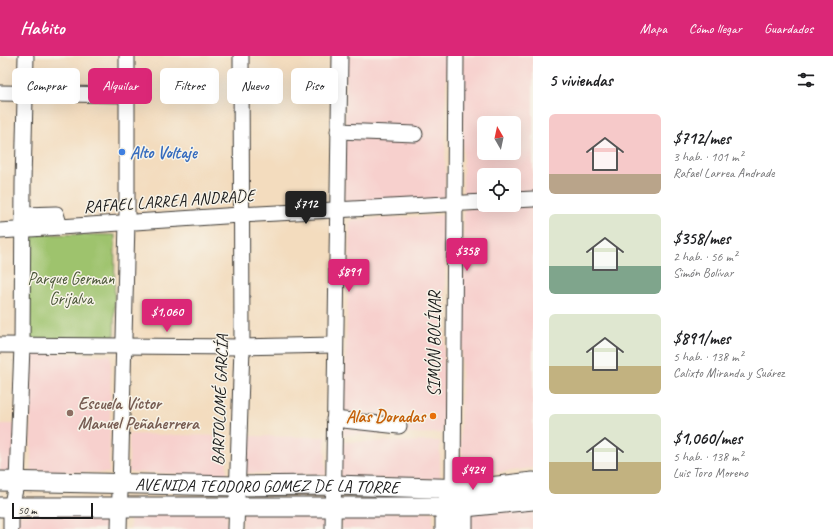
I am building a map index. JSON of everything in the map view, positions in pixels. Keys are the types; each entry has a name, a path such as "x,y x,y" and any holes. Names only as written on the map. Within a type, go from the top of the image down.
{"main road":[{"name":"AVENIDA TEODORO GOMEZ DE LA TORRE","path":"8,481 120,485 333,485 470,489 533,482"},
{"path":"453,488 454,508 463,529"},
{"name":"AVENIDA TEODORO GOMEZ DE LA TORRE","path":"6,507 333,506 454,508 533,500"},
{"path":"445,529 454,508"}],"street":[{"path":"26,56 26,68"},
{"path":"127,56 127,68"},
{"name":"BARTOLOMÉ GARCÍA","path":"236,529 236,486 242,347 240,215 241,56"},
{"path":"333,529 334,345 340,56"},
{"name":"SIMÓN BOLÍVAR","path":"453,488 456,56"},
{"path":"0,93 12,93"},
{"path":"11,529 6,507 22,346 22,215 27,104"},
{"path":"119,529 127,222 128,104"},
{"path":"338,131 415,134"},
{"path":"521,200 533,199"},
{"name":"RAFAEL LARREA ANDRADE","path":"0,231 240,215 477,202"},
{"path":"22,215 56,214 60,227"},
{"path":"0,345 242,347 334,345"},
{"path":"334,419 399,426"}],"shaded area":[{"path":"346,56 446,56 445,200 344,207"},
{"path":"463,56 533,56 533,195 521,196 521,168 477,168 477,198 463,199"},
{"path":"533,204 533,468 465,477 460,441 464,208 477,207 477,212 521,212 521,205"},
{"path":"446,215 443,433 343,435 350,220"},
{"name":"Escuela Víctor Manuel Peñaherrera","path":"30,353 111,355 109,473 31,471"},
{"path":"0,424 15,424 14,472 0,472"},
{"path":"129,434 226,436 227,476 129,472"},
{"path":"244,436 325,437 326,475 245,473"},
{"path":"440,441 440,479 341,479 339,442"},
{"path":"533,506 533,529 467,529 467,513"},
{"path":"131,509 227,510 227,529 130,529"},
{"path":"108,512 108,529 14,529 14,515"},
{"path":"243,512 327,514 327,529 242,529"},
{"path":"433,512 433,529 341,529 342,513"}],"green space":[{"name":"Parque German Grijalva","path":"28,234 115,235 114,341 27,340"}],"place":[{"name":"Alto Voltaje","path":"122,152"},
{"name":"Escuela Víctor Manuel Peñaherrera","path":"70,413"},
{"name":"Alas Doradas","path":"433,416"}]}
